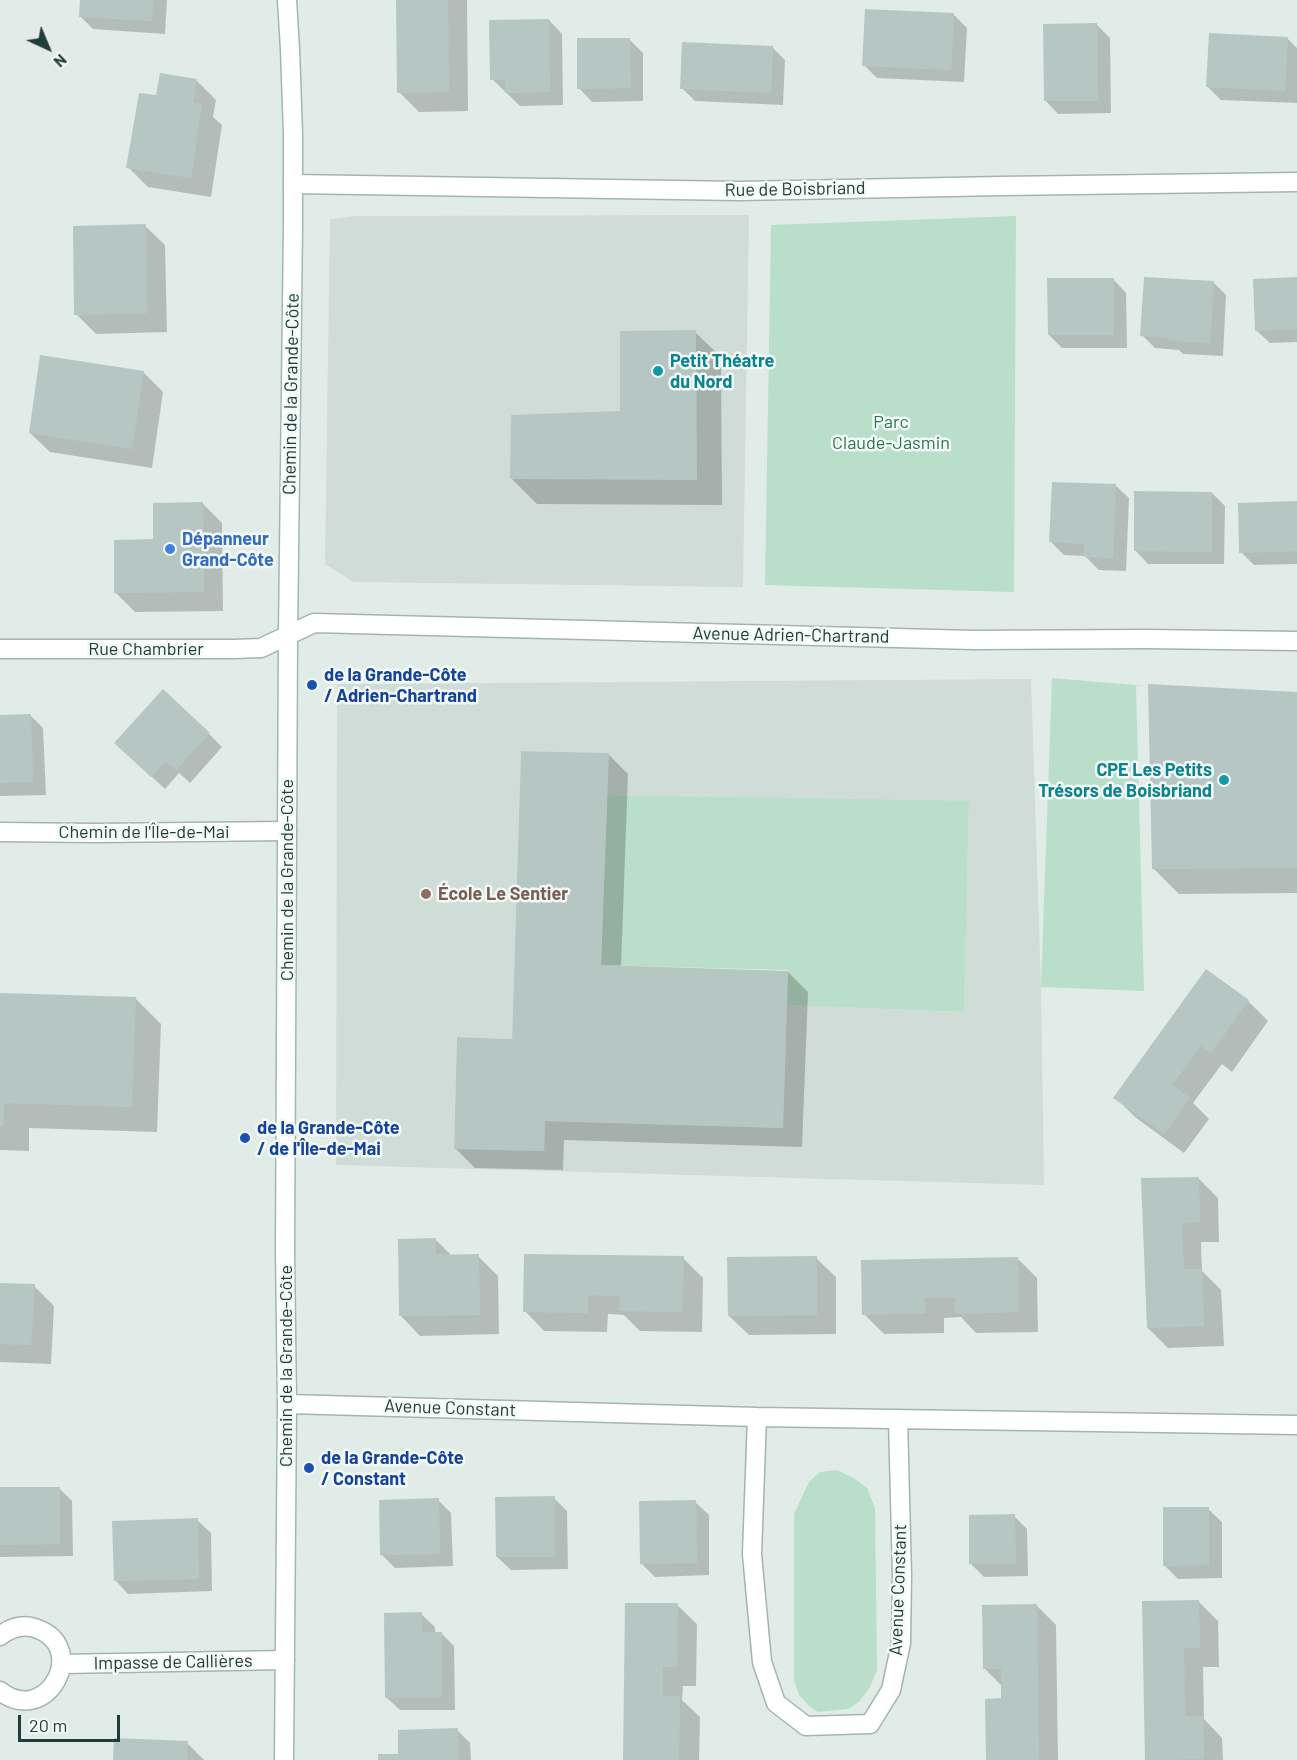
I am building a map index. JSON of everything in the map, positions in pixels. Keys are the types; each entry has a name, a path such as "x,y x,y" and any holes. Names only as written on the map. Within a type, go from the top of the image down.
{"street":[{"name":"Chemin de la Grande-Côte","path":"284,1760 288,634 293,184 287,0"},
{"name":"Rue de Boisbriand","path":"293,184 739,191 1297,182"},
{"name":"Avenue Adrien-Chartrand","path":"288,634 314,623 975,640 1297,641"},
{"name":"Rue Chambrier","path":"0,649 261,648 288,634"},
{"name":"Chemin de l'Île-de-Mai","path":"0,832 287,831"},
{"name":"Avenue Constant","path":"287,1404 757,1417 1297,1425"},
{"name":"Avenue Constant","path":"757,1417 752,1554 762,1662 776,1703 806,1726 870,1724 891,1690 901,1643 902,1576 898,1419"},
{"path":"0,1636 17,1627 30,1627 42,1631 56,1645 61,1664 56,1683 41,1696 22,1700 0,1691"},
{"name":"Impasse de Callières","path":"61,1664 285,1660"}],"shaded area":[{"path":"749,215 743,587 354,582 325,564 330,219 355,216"},
{"name":"École Le Sentier","path":"1031,679 1041,987 1044,1185 336,1165 337,684","holes":["521,751 608,753 607,795 969,802 964,1012 787,1005 783,1128 545,1121 544,1151 454,1149 457,1037 512,1039"]}],"green space":[{"name":"Parc Claude-Jasmin","path":"1016,216 1014,592 765,585 771,225"},
{"path":"1052,678 1146,686 1136,686 1144,991 1041,987"},
{"path":"607,795 969,801 964,1012 787,1005 788,970 601,965"},
{"path":"837,1470 867,1488 875,1508 877,1670 870,1687 859,1702 848,1709 818,1712 799,1695 794,1680 794,1514 809,1482 820,1472"}],"building":[{"path":"80,0 153,0 152,21 79,17"},
{"path":"396,0 448,0 449,92 397,93"},
{"path":"865,9 954,13 951,70 862,66"},
{"path":"549,19 550,92 505,93 505,80 490,80 489,20"},
{"path":"1097,23 1098,101 1044,101 1043,24"},
{"path":"1209,33 1288,37 1285,91 1206,87"},
{"path":"577,38 630,38 631,88 577,89"},
{"path":"682,42 773,46 771,93 680,89"},
{"path":"160,73 197,79 193,103 202,104 191,178 126,168 139,93 156,95"},
{"path":"146,224 147,313 74,315 73,226"},
{"path":"1144,277 1214,281 1210,343 1168,341 1169,338 1140,336"},
{"path":"1297,277 1297,329 1255,331 1253,279"},
{"path":"1047,278 1114,278 1114,335 1048,335"},
{"name":"Petit Théatre du Nord","path":"696,330 697,480 510,479 511,415 620,411 620,331"},
{"path":"40,355 144,371 132,449 29,433"},
{"path":"1052,482 1116,484 1113,558 1084,557 1084,544 1049,542"},
{"path":"1134,491 1212,492 1212,552 1134,551"},
{"path":"1297,501 1297,551 1239,553 1238,503"},
{"path":"203,502 204,592 114,593 114,540 153,539 153,503"},
{"name":"CPE Les Petits Trésors de Boisbriand","path":"1148,684 1297,692 1297,868 1152,869"},
{"path":"163,689 210,733 176,770 165,761 151,777 114,743"},
{"path":"31,714 33,782 0,783 0,715"},
{"path":"521,751 609,753 601,965 788,971 783,1128 545,1121 544,1151 454,1149 457,1037 512,1039"},
{"path":"1206,969 1249,1000 1211,1053 1201,1046 1172,1085 1190,1098 1164,1134 1113,1098"},
{"path":"0,993 136,997 132,1107 4,1103 3,1126 0,1126"},
{"path":"1199,1177 1200,1222 1182,1223 1184,1269 1202,1269 1204,1326 1147,1328 1141,1178"},
{"path":"436,1238 436,1255 479,1254 480,1315 399,1316 398,1239"},
{"path":"524,1254 684,1256 682,1312 619,1311 620,1296 588,1295 588,1313 523,1312"},
{"path":"817,1256 817,1315 728,1316 727,1257"},
{"path":"1018,1257 1019,1312 955,1314 955,1298 925,1298 925,1313 862,1315 861,1260"},
{"path":"0,1283 35,1284 31,1345 0,1344"},
{"path":"0,1487 60,1487 60,1544 0,1545"},
{"path":"555,1496 555,1557 496,1557 495,1497"},
{"path":"439,1498 440,1554 380,1555 379,1500"},
{"path":"696,1500 697,1563 640,1564 639,1501"},
{"path":"1163,1507 1209,1507 1209,1565 1163,1566"},
{"path":"1015,1514 1016,1564 969,1564 969,1515"},
{"path":"198,1518 199,1579 114,1581 112,1521"},
{"path":"1199,1600 1200,1648 1184,1648 1185,1716 1203,1716 1204,1759 1145,1760 1142,1601"},
{"path":"625,1603 678,1603 677,1667 663,1667 663,1696 680,1696 679,1760 623,1760"},
{"path":"1037,1604 1039,1760 986,1760 985,1699 1001,1698 1001,1669 983,1669 982,1605"},
{"path":"422,1612 422,1632 442,1632 442,1697 385,1698 384,1613"},
{"path":"458,1728 459,1760 378,1760 378,1754 398,1754 398,1730"},
{"path":"114,1738 188,1741 187,1760 113,1760"}],"place":[{"name":"Petit Théatre du Nord","path":"658,371"},
{"name":"Dépanneur Grand-Côte","path":"170,549"},
{"name":"de la Grande-Côte / Adrien-Chartrand","path":"312,685"},
{"name":"CPE Les Petits Trésors de Boisbriand","path":"1224,780"},
{"name":"École Le Sentier","path":"426,894"},
{"name":"de la Grande-Côte / de l'Île-de-Mai","path":"245,1138"},
{"name":"de la Grande-Côte / Constant","path":"309,1468"}]}
